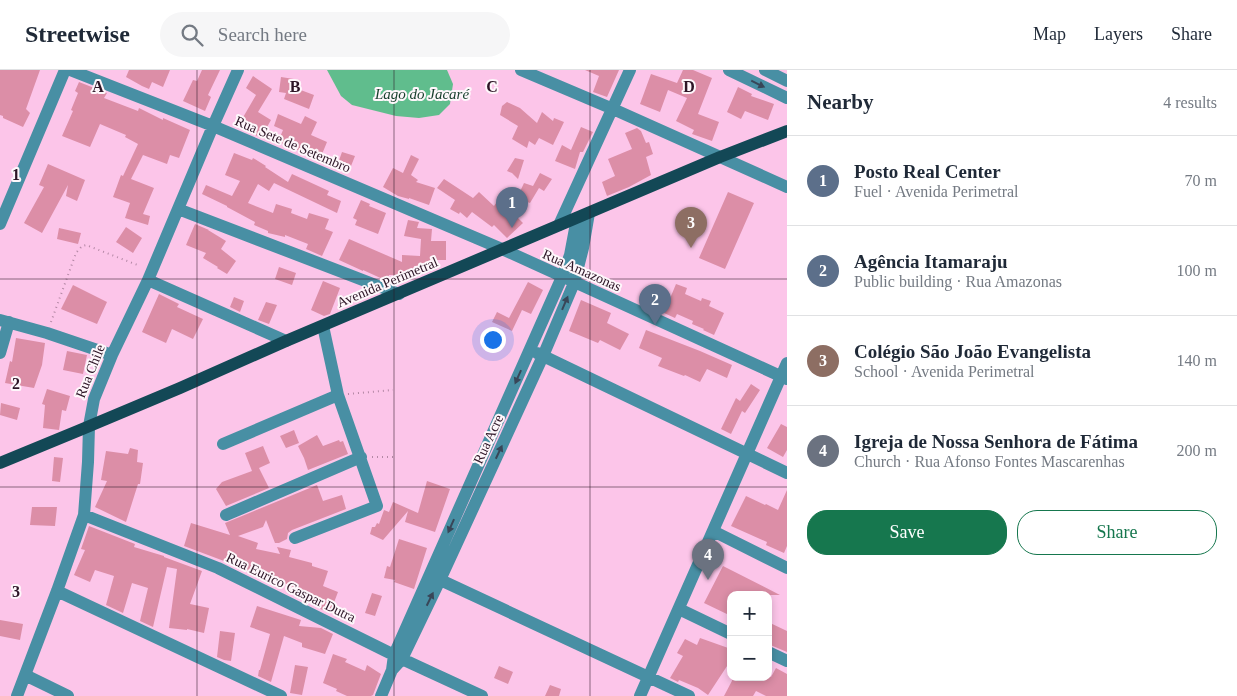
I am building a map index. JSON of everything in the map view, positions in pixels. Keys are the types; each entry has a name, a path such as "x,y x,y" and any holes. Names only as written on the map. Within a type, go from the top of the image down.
{"main road":[{"name":"Avenida Perimetral","path":"0,463 787,130"}],"street":[{"path":"0,224 65,70"},
{"name":"Rua Sete de Setembro","path":"70,70 213,126 502,250"},
{"name":"Rua Chile","path":"17,696 84,515 89,426 94,399 112,355 150,275 238,70"},
{"path":"521,70 613,109 787,188"},
{"path":"559,225 630,70"},
{"path":"729,70 787,98"},
{"path":"765,70 787,81"},
{"path":"178,208 399,294"},
{"name":"Rua Acre","path":"382,696 434,578 543,356 574,282 590,212"},
{"name":"Rua Acre","path":"434,578 562,277 570,255 577,218"},
{"name":"Rua Amazonas","path":"502,250 784,377"},
{"path":"150,275 286,341"},
{"path":"0,353 4,321 112,355"},
{"path":"295,538 377,506 338,395 323,326"},
{"path":"530,350 787,473"},
{"path":"640,696 747,454 784,377 787,363"},
{"path":"223,444 338,395"},
{"path":"226,515 361,457"},
{"name":"Rua Eurico Gaspar Dutra","path":"84,515 218,568 398,657 482,696"},
{"path":"713,531 787,568"},
{"path":"434,578 689,696"},
{"path":"57,591 281,696"},
{"path":"679,608 727,632"},
{"path":"772,654 787,661"},
{"path":"25,675 68,696"}],"path":[{"path":"47,333 76,253 82,246 86,245 150,275"},
{"path":"338,395 393,390"},
{"path":"361,457 395,457"}],"water":[{"name":"Lago do Jacaré","path":"327,70 447,70 453,84 450,104 439,115 419,118 396,116 352,105 341,96"}],"building":[{"path":"0,70 40,70 26,109 30,113 23,127 0,115"},
{"path":"129,70 170,70 163,87 152,82 149,89 126,77"},
{"path":"202,70 220,70 208,95 211,97 205,111 183,101 193,80 197,81"},
{"path":"585,70 619,70 607,97 593,92 599,76"},
{"path":"683,70 693,70 712,78 698,114 719,122 712,141 692,134 694,130 676,121 687,98 668,90 660,112 640,104 651,74 677,83"},
{"path":"253,76 272,89 258,112 271,120 261,138 238,126 256,95 246,88"},
{"path":"281,77 300,80 298,89 314,95 309,109 284,99 286,93 279,92"},
{"path":"79,82 107,93 104,98 138,111 139,108 163,120 163,118 190,130 179,158 170,155 167,164 143,155 131,179 154,188 143,214 150,216 148,225 125,218 130,203 113,197 121,175 123,176 138,144 125,137 126,135 100,124 90,147 62,136 73,111 71,110 78,93 75,91"},
{"path":"738,87 752,94 751,96 774,104 768,120 745,111 741,119 727,112"},
{"path":"507,102 520,108 537,123 542,112 553,121 554,118 564,122 553,145 539,138 535,145 529,141 527,148 512,139 518,126 500,115 502,106"},
{"path":"278,114 301,124 305,116 317,122 311,135 327,142 320,159 278,142 283,130 274,126"},
{"path":"581,127 593,132 583,152 580,152 575,169 555,161 562,145 571,150"},
{"path":"637,128 641,131 646,143 649,142 653,154 646,157 651,175 607,196 602,182 615,176 608,159 632,149 625,133"},
{"path":"342,152 355,156 349,171 337,166"},
{"path":"234,153 252,160 253,158 288,182 292,174 329,191 327,195 341,201 337,213 274,183 269,191 258,184 248,203 273,213 276,204 292,209 291,213 307,219 309,213 329,219 325,229 333,232 322,256 306,249 308,244 285,235 285,237 268,233 268,231 254,225 255,222 202,194 206,185 232,196 240,181 225,175"},
{"path":"411,155 419,159 411,175 418,180 416,182 435,188 429,205 398,196 383,187 393,168 403,173"},
{"path":"515,158 524,160 518,179 507,171"},
{"path":"48,164 85,180 77,201 66,196 68,185 42,233 24,223 44,187 39,185"},
{"path":"540,173 552,179 544,191 539,188 530,203 517,198 524,183 533,186"},
{"path":"444,179 473,198 479,192 494,206 499,199 523,223 507,238 494,225 492,227 472,212 467,218 460,212 459,214 450,209 455,200 437,188"},
{"path":"728,192 754,203 725,269 699,258"},
{"path":"361,200 370,204 369,206 386,213 378,234 355,225 357,220 353,218"},
{"path":"408,220 419,222 417,228 432,229 431,241 446,241 446,260 430,260 430,267 414,266 413,275 389,275 387,281 339,260 349,239 402,262 402,255 420,256 421,239 404,236"},
{"path":"195,224 226,241 221,249 236,261 227,274 203,258 206,253 186,245"},
{"path":"126,227 142,238 133,253 116,242"},
{"path":"59,228 81,233 78,244 57,239"},
{"path":"279,267 296,273 292,285 275,279"},
{"path":"323,281 340,288 330,314 324,316 311,310"},
{"path":"528,282 543,290 531,314 522,310 512,331 492,322 497,312 509,318"},
{"path":"676,284 687,288 685,294 701,301 702,298 711,301 709,306 724,313 714,335 692,324 693,321 677,314 675,318 664,313"},
{"path":"73,285 107,302 97,324 61,309"},
{"path":"159,294 179,304 177,307 203,319 193,339 172,329 166,343 142,332"},
{"path":"234,297 244,301 240,312 230,307"},
{"path":"581,300 611,313 607,323 629,334 620,350 600,340 598,343 569,331"},
{"path":"266,302 277,305 269,324 258,320"},
{"path":"646,330 732,365 727,378 707,369 700,382 658,366 662,358 639,348"},
{"path":"16,338 45,343 42,365 34,388 5,383 10,361 12,362"},
{"path":"67,351 87,355 83,374 63,370"},
{"path":"751,384 760,390 745,413 742,411 731,434 721,429 736,398 740,401"},
{"path":"47,389 70,396 66,411 62,410 59,430 43,428 45,405 42,404"},
{"path":"1,403 20,408 17,420 0,415"},
{"path":"781,424 787,427 787,450 783,457 767,448"},
{"path":"294,430 299,443 286,448 280,436"},
{"path":"317,435 323,446 339,440 340,442 343,441 348,454 308,470 298,446"},
{"path":"263,446 270,463 259,468 269,488 226,506 216,489 222,482 252,471 245,453"},
{"path":"130,448 138,450 137,462 143,463 140,484 138,484 126,522 95,507 107,481 101,480 106,451 128,454"},
{"path":"54,457 63,458 60,482 52,481"},
{"path":"427,481 450,489 435,532 405,522 408,511 383,540 370,534 372,527 375,527 377,523 379,524 384,510 389,512 393,502 418,513"},
{"path":"317,485 323,501 342,495 346,509 292,530 288,533 287,539 279,543 275,543 266,520 263,527 238,536 258,543 256,549 280,554 277,547 291,550 289,557 312,563 312,566 328,571 323,586 338,592 330,613 320,609 323,602 306,597 307,595 290,591 292,585 268,580 269,576 232,566 232,564 184,546 191,523 230,535 225,523"},
{"path":"787,490 787,546 784,553 766,545 767,542 731,526 746,496 778,510"},
{"path":"32,507 57,507 55,526 30,525"},
{"path":"89,526 135,544 134,547 202,571 190,604 209,608 204,633 187,629 169,628 177,569 167,567 153,627 140,621 148,588 132,583 123,613 106,605 114,576 95,570 90,582 74,575 85,550 81,549"},
{"path":"399,539 427,548 414,589 394,582 395,580 384,578 387,566 390,567"},
{"path":"723,566 780,595 772,595 772,591 727,591 727,614 704,603"},
{"path":"372,593 382,596 375,616 365,613"},
{"path":"257,606 301,620 299,626 321,628 333,634 325,654 302,647 302,643 284,636 271,682 258,676 270,634 250,627"},
{"path":"0,620 23,624 20,640 0,636"},
{"path":"772,624 787,631 787,652 772,646"},
{"path":"220,631 235,633 231,661 217,657"},
{"path":"700,638 727,648 727,666 708,695 698,688 670,678 683,656 677,653 685,639 697,645"},
{"path":"333,654 347,659 345,662 365,671 367,665 381,674 373,695 347,696 323,683"},
{"path":"295,665 308,667 302,695 290,693"},
{"path":"499,666 513,672 508,684 494,678"},
{"path":"776,668 787,674 787,696 766,696 756,691 753,696 724,696 732,681 772,681 772,675"},
{"path":"550,685 561,689 559,696 545,696"}],"place":[{"name":"Posto Real Center","path":"512,228"},
{"name":"Colégio São João Evangelista","path":"691,248"},
{"name":"Agência Itamaraju","path":"655,325"},
{"name":"Igreja de Nossa Senhora de Fátima","path":"708,580"}]}
